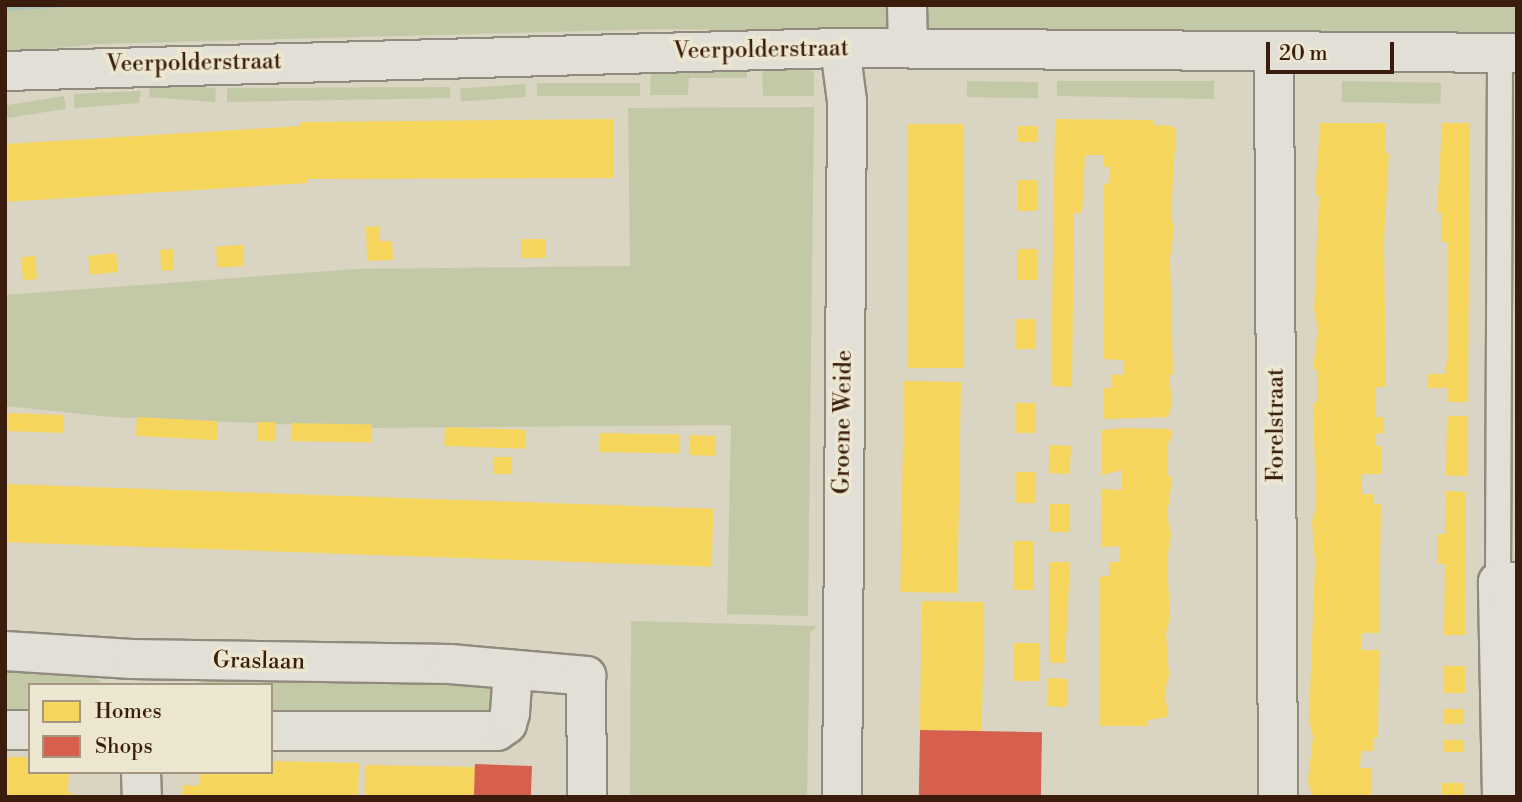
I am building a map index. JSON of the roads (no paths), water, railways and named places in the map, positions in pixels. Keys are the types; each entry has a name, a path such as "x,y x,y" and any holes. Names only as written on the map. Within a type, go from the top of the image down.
{"street":[{"name":"Veerpolderstraat","path":"5,71 840,48 908,25 1274,54 1508,53"},
{"name":"Groene Weide","path":"840,48 847,101 842,797"},
{"name":"Forelstraat","path":"1274,54 1278,797"},
{"path":"1502,797 1508,582"},
{"name":"Graslaan","path":"5,651 133,672 450,664 586,676 587,797"},
{"path":"273,731 496,731 507,724 513,670"},
{"path":"5,730 28,730"},
{"path":"141,774 142,797"}],"lane":[{"path":"1508,53 1508,582"}],"water":[{"path":"5,5 107,5 5,11"}]}
